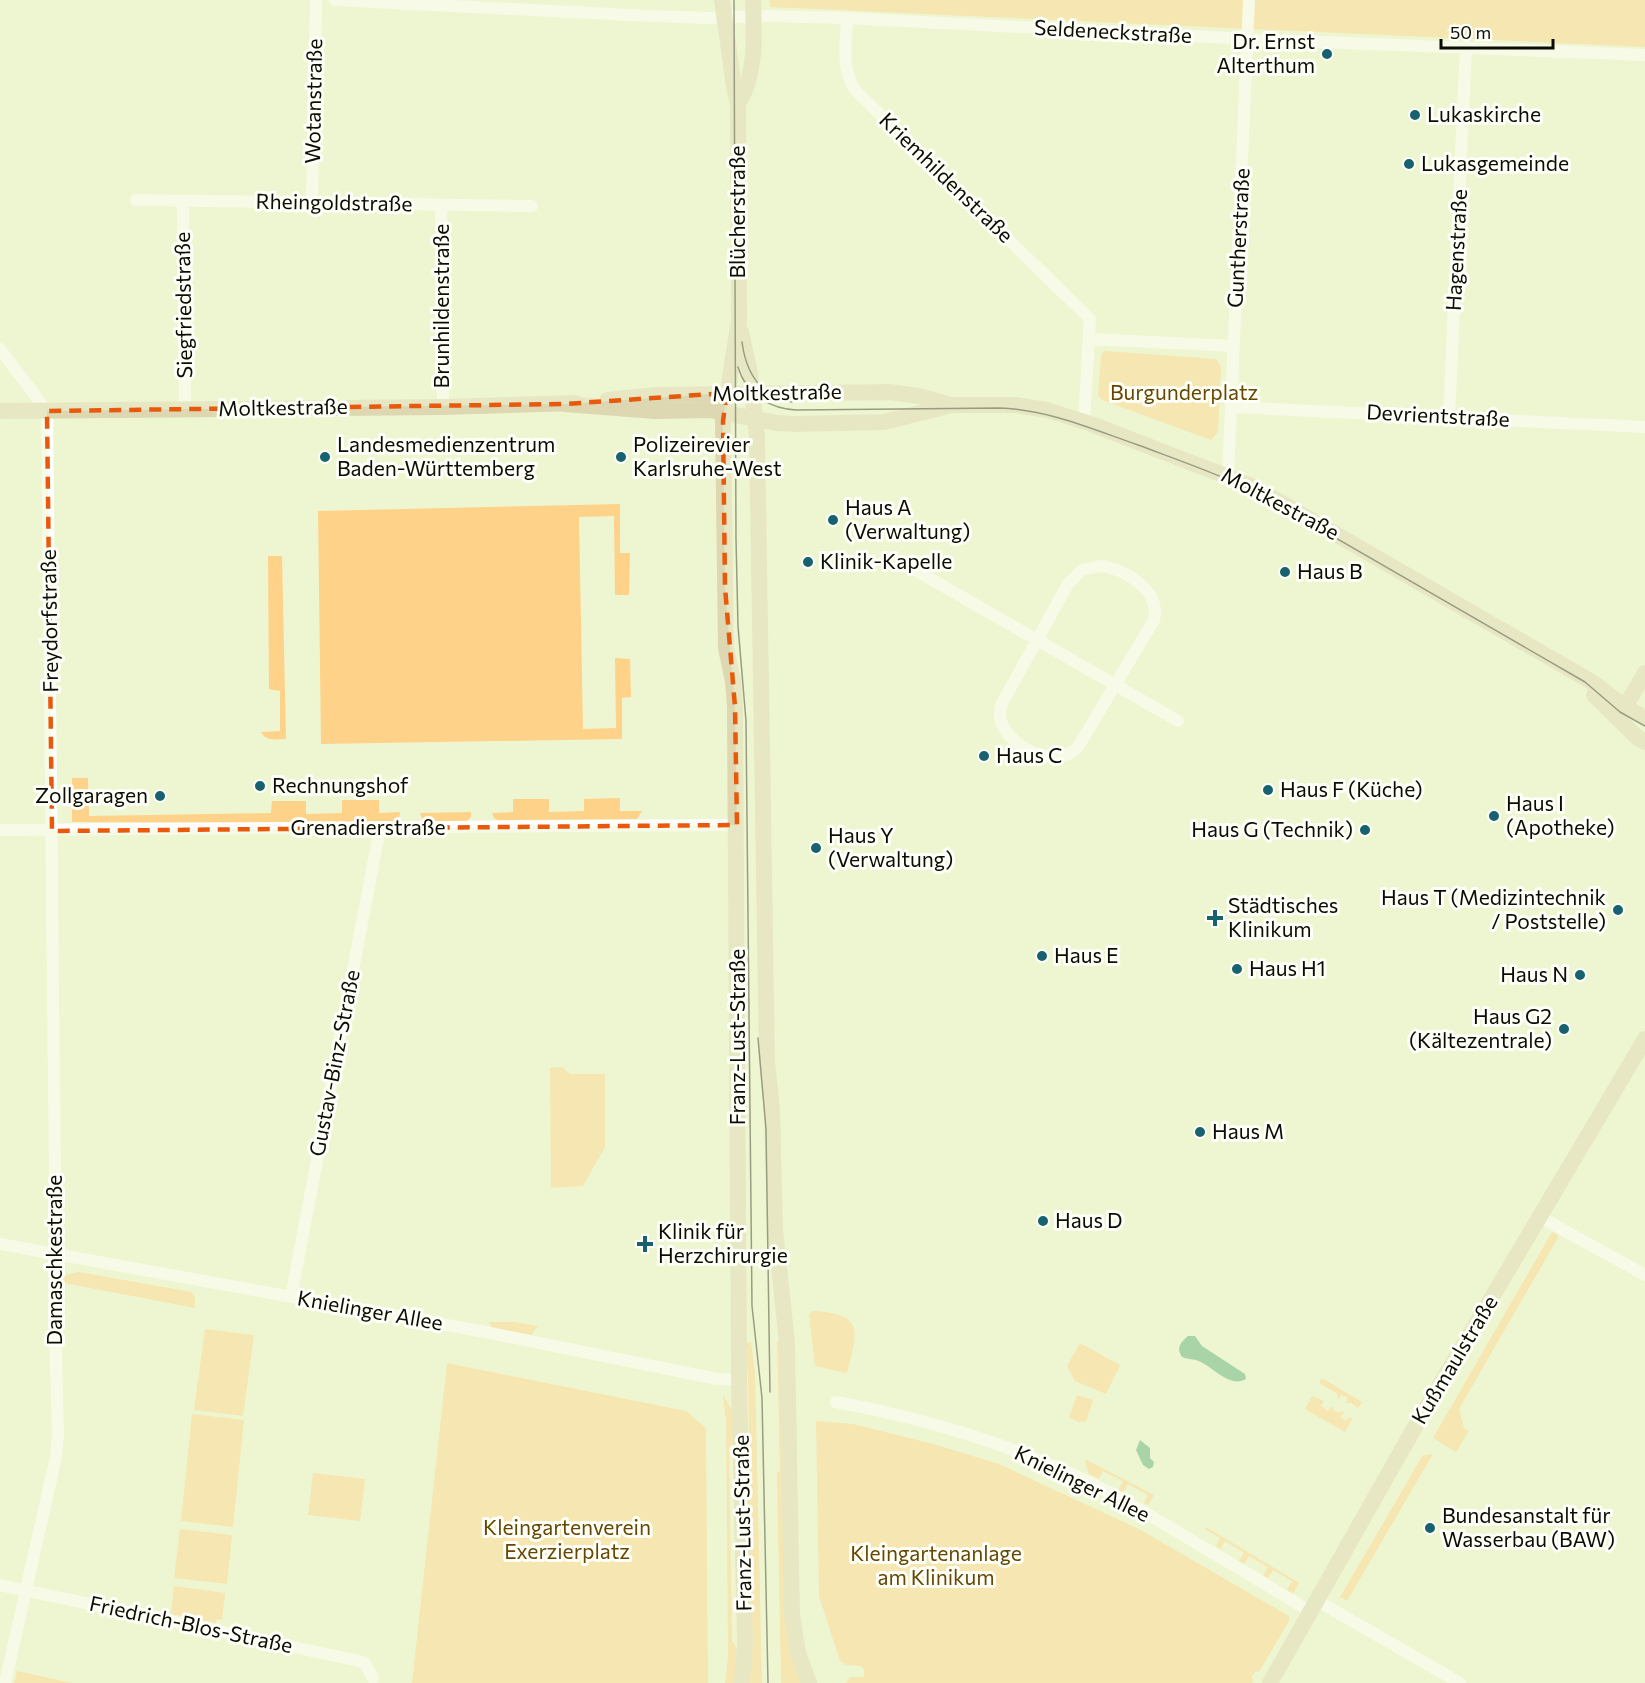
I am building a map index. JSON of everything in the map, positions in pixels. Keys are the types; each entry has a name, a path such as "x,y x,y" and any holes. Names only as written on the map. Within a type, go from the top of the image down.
{"street":[{"name":"Wotanstraße","path":"312,203 316,0"},
{"name":"Seldeneckstraße","path":"335,0 629,15 725,17 753,8 847,18 1248,39 1645,55"},
{"name":"Blücherstraße","path":"722,0 738,104 739,320 727,393"},
{"name":"Guntherstraße","path":"1228,475 1249,0"},
{"name":"Blücherstraße","path":"738,104 748,86 753,45 753,8"},
{"name":"Kriemhildenstraße","path":"847,18 845,69 855,90 1109,340"},
{"name":"Hagenstraße","path":"1449,417 1466,47"},
{"name":"Rheingoldstraße","path":"136,200 532,206"},
{"name":"Siegfriedstraße","path":"183,201 185,410"},
{"name":"Brunhildenstraße","path":"441,205 443,407"},
{"path":"1084,422 1090,319"},
{"name":"Blücherstraße","path":"739,320 756,417"},
{"path":"1089,339 1234,346"},
{"path":"0,348 47,411"},
{"name":"Moltkestraße","path":"565,405 656,395 889,392 920,396 952,405 1030,407 1047,410 1228,475 1254,487 1550,657 1645,718"},
{"name":"Franz-Lust-Straße","path":"727,393 723,412 726,648 735,699 737,825 740,1380 745,1641 742,1683"},
{"name":"Moltkestraße","path":"0,411 565,405 655,411 723,412 777,423 796,424 884,422 952,405"},
{"name":"Devrientstraße","path":"1231,406 1645,427"},
{"name":"Freydorfstraße","path":"47,411 52,831"},
{"name":"Franz-Lust-Straße","path":"756,417 767,1061 772,1109 775,1229 787,1342 792,1615 798,1653 809,1683"},
{"path":"1100,566 1118,571 1135,580 1150,594 1155,615 1150,628 1081,744 1068,756 1054,758 1028,748 1013,739 1001,722 1002,700 1036,641 1068,584 1082,570 1100,566"},
{"path":"910,567 1178,722"},
{"name":"Moltkestraße","path":"1550,657 1645,742"},
{"path":"1625,706 1645,673"},
{"name":"Grenadierstraße","path":"0,830 737,825"},
{"name":"Gustav-Binz-Straße","path":"291,1297 380,828"},
{"name":"Damaschkestraße","path":"5,1683 56,1457 58,1435 54,1285 52,831"},
{"name":"Kußmaulstraße","path":"1270,1683 1412,1432 1645,1039"},
{"path":"1540,1217 1645,1275"},
{"name":"Knielinger Allee","path":"0,1244 582,1351 717,1379 740,1380"},
{"name":"Knielinger Allee","path":"836,1402 959,1432 1001,1445 1073,1475 1460,1683"},
{"name":"Friedrich-Blos-Straße","path":"0,1585 364,1662 373,1678"}],"highlighted area":[{"path":"727,393 723,421 725,587 735,707 737,825 52,831 47,411 565,404"}],"green space":[{"path":"769,0 1645,0 1645,47 770,7"},
{"name":"Burgunderplatz","path":"1104,351 1216,359 1221,366 1218,432 1211,440 1102,400 1098,395 1101,356"},
{"path":"620,504 620,553 630,553 629,595 615,595 614,516 579,517 583,729 616,728 615,658 630,659 631,697 622,698 622,739 321,744 318,511"},
{"path":"268,556 282,556 286,739 269,739 261,732 280,731 280,691 269,689"},
{"path":"72,778 88,778 89,816 271,813 272,801 306,801 306,814 342,813 342,800 379,800 379,813 400,812 397,823 72,822"},
{"path":"620,798 620,811 642,811 637,819 498,820 492,813 513,812 513,799 549,799 549,812 584,811 584,799"},
{"path":"471,812 471,817 466,822 423,821 420,813"},
{"path":"562,1067 570,1074 605,1074 605,1147 583,1186 551,1188 550,1068"},
{"path":"1552,1232 1559,1236 1459,1409 1464,1428 1469,1431 1456,1452 1433,1438"},
{"path":"79,1272 191,1292 195,1297 195,1308 59,1282 65,1275"},
{"path":"813,1311 842,1316 854,1327 854,1346 847,1373 815,1366 809,1314"},
{"path":"489,1322 514,1322 538,1326 531,1335 492,1328"},
{"path":"205,1329 254,1335 243,1416 194,1410"},
{"path":"777,1341 781,1341 804,1683 781,1683"},
{"path":"751,1342 755,1374 762,1683 749,1683 750,1494 748,1375 745,1346"},
{"path":"1080,1343 1120,1365 1106,1394 1075,1381 1067,1366"},
{"name":"Kleingartenverein Exerzierplatz","path":"447,1363 686,1411 706,1428 708,1683 412,1683"},
{"path":"1322,1378 1362,1402 1358,1408 1346,1402 1348,1398 1341,1395 1339,1399 1338,1394 1319,1383"},
{"path":"723,1395 732,1410 736,1443 729,1446 732,1641 737,1655 735,1683 725,1683 728,1657 727,1511 726,1420"},
{"path":"1077,1395 1093,1400 1086,1422 1081,1421 1080,1423 1069,1417"},
{"path":"1312,1396 1324,1401 1321,1406 1328,1411 1332,1406 1333,1410 1339,1413 1344,1412 1341,1418 1346,1421 1349,1417 1352,1419 1345,1432 1305,1409"},
{"path":"192,1414 244,1420 233,1527 181,1521"},
{"name":"Kleingartenanlage am Klinikum","path":"816,1421 853,1424 933,1444 999,1464 1139,1529 1289,1616 1289,1621 1259,1672 1256,1671 1251,1677 1254,1680 1252,1683 846,1683 850,1677 864,1677 864,1670 861,1666 847,1665 840,1661 819,1596"},
{"path":"1433,1454 1347,1601 1340,1597 1423,1455"},
{"path":"1085,1459 1154,1495 1148,1505 1144,1503 1148,1495 1128,1484 1123,1492 1118,1490 1123,1481 1103,1471 1099,1479 1088,1473"},
{"path":"313,1473 365,1479 360,1521 308,1515"},
{"path":"1206,1527 1299,1583 1293,1594 1287,1590 1292,1581 1273,1570 1268,1578 1263,1576 1268,1567 1249,1556 1244,1564 1239,1561 1244,1553 1225,1541 1220,1549 1216,1546 1220,1538 1205,1529"},
{"path":"180,1529 232,1535 227,1584 174,1578"},
{"path":"174,1586 225,1593 222,1620 217,1619 216,1623 171,1614"},
{"path":"17,1671 72,1683 14,1683"}],"shaded area":[{"path":"1188,1336 1195,1336 1202,1346 1245,1374 1246,1379 1233,1381 1227,1379 1196,1360 1182,1357 1179,1351 1180,1346"},
{"path":"1140,1440 1150,1448 1150,1458 1154,1462 1153,1467 1149,1469 1143,1465 1136,1450"}],"tram line":[{"path":"734,0 736,539 738,626 746,721 752,1306 762,1398 768,1683"},
{"path":"742,342 747,364 756,381 771,394 792,402"},
{"path":"738,367 746,385 752,392 767,403 786,409 1000,408 1036,412 1070,421 1213,473 1258,493 1585,682 1620,712 1645,726"},
{"path":"758,1038 766,1129 770,1392"}],"place":[{"name":"Dr. Ernst Alterthum","path":"1327,54"},
{"name":"Lukaskirche","path":"1415,115"},
{"name":"Lukasgemeinde","path":"1409,164"},
{"name":"Landesmedienzentrum Baden-Württemberg","path":"325,457"},
{"name":"Polizeirevier Karlsruhe-West","path":"621,457"},
{"name":"Haus A (Verwaltung)","path":"833,520"},
{"name":"Klinik-Kapelle","path":"808,562"},
{"name":"Haus B","path":"1285,572"},
{"name":"Haus C","path":"984,756"},
{"name":"Rechnungshof","path":"260,786"},
{"name":"Haus F (Küche)","path":"1268,790"},
{"name":"Zollgaragen","path":"160,796"},
{"name":"Haus I (Apotheke)","path":"1494,816"},
{"name":"Haus G (Technik)","path":"1365,830"},
{"name":"Haus Y (Verwaltung)","path":"816,848"},
{"name":"Haus T (Medizintechnik / Poststelle)","path":"1618,910"},
{"name":"Städtisches Klinikum","path":"1215,918"},
{"name":"Haus E","path":"1042,956"},
{"name":"Haus H1","path":"1237,969"},
{"name":"Haus N","path":"1580,975"},
{"name":"Haus G2 (Kältezentrale)","path":"1564,1029"},
{"name":"Haus M","path":"1200,1132"},
{"name":"Haus D","path":"1043,1221"},
{"name":"Klinik für Herzchirurgie","path":"645,1244"},
{"name":"Bundesanstalt für Wasserbau (BAW)","path":"1430,1528"}]}
